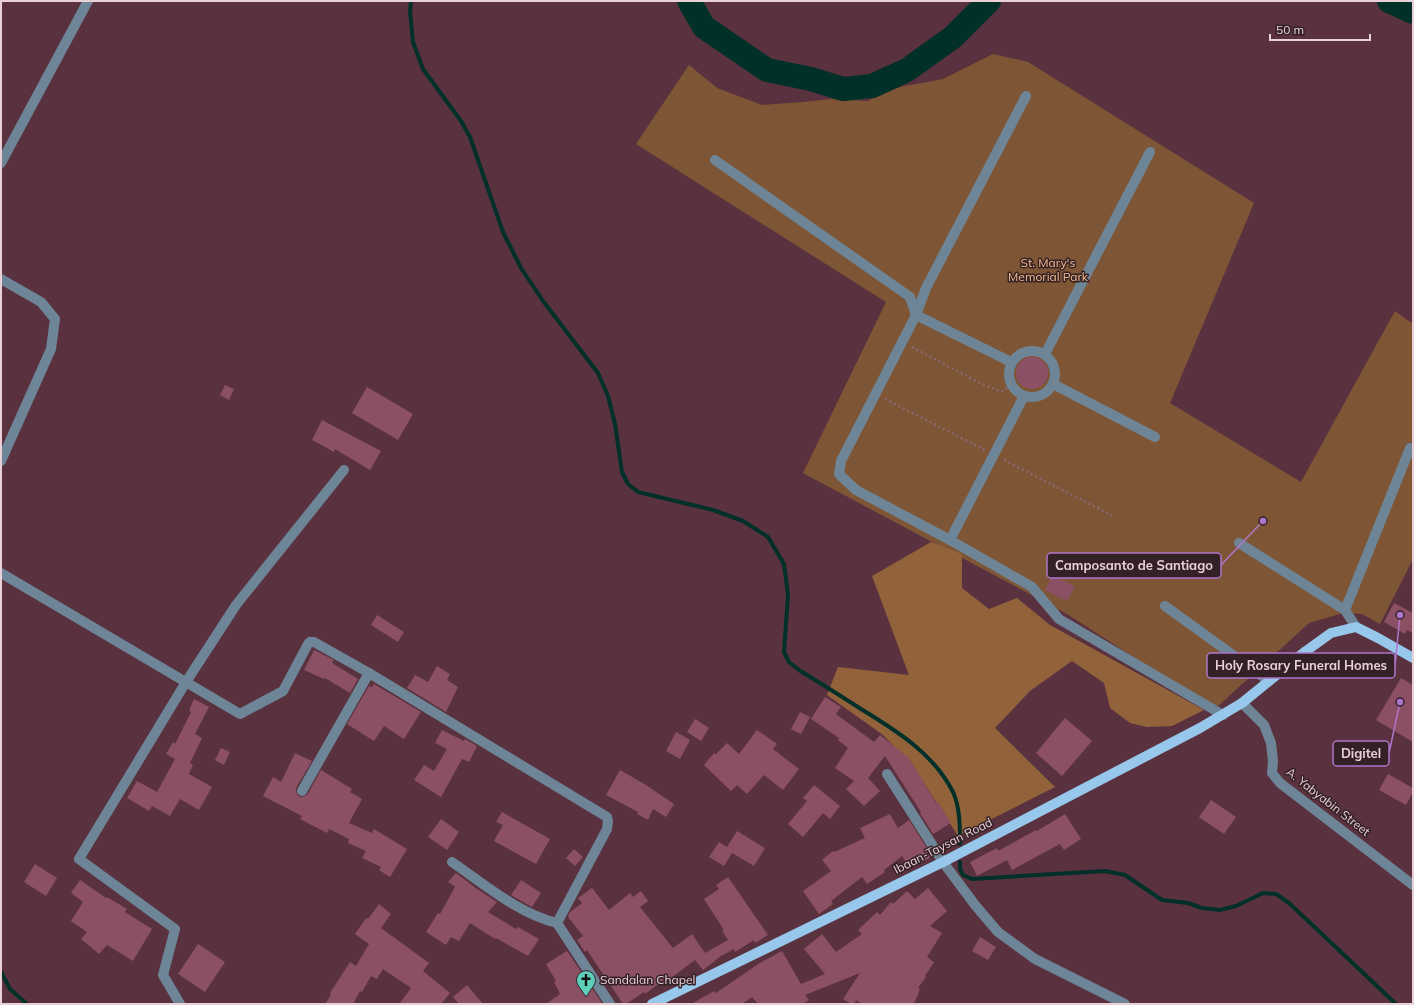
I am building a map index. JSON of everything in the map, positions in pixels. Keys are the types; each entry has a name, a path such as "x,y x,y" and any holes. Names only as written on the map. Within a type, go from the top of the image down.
{"main road":[{"name":"Ibaan-Taysan Road","path":"652,1004 943,862 1223,715 1242,703 1306,651 1331,634 1356,627"},
{"path":"1356,627 1413,658"}],"street":[{"path":"1,163 88,1"},
{"path":"1026,96 926,288 916,315 903,342 841,461 839,474 856,490 950,540 1032,587 1059,619 1223,715"},
{"path":"1045,354 1150,152"},
{"path":"715,160 910,297 916,315 1011,362"},
{"path":"1,279 41,302 55,319 51,349 1,461"},
{"path":"1033,350 1045,354 1052,362 1055,373 1053,384 1046,393 1035,397 1024,396 1017,392 1011,385 1008,374 1011,362 1020,353 1033,350"},
{"path":"1053,384 1155,437"},
{"path":"950,540 1024,396"},
{"path":"1345,610 1410,448"},
{"path":"180,1004 163,975 175,929 79,859 186,682 236,605 344,470"},
{"path":"1239,543 1345,610 1356,627"},
{"path":"1,573 240,714 283,691 308,644 310,642 314,642 370,673 607,817 607,829 557,923"},
{"path":"1165,606 1269,681"},
{"path":"302,791 370,673"},
{"name":"A. Yabyabin Street","path":"1242,703 1264,725 1271,743 1273,760 1272,773 1280,784 1413,885"},
{"path":"887,774 943,862 975,905 998,932 1035,959 1125,1004"},
{"path":"452,862 509,901 545,920 557,923 610,1004"}],"path":[{"path":"903,342 974,380 1001,392 1011,385"}],"green space":[{"name":"St. Mary's Memorial Park","path":"993,54 1028,62 1254,203 1170,403 1301,482 1395,311 1413,324 1413,559 1380,624 1362,614 1343,613 1309,623 1216,708 1067,614 803,473 886,302 636,144 689,65 717,88 762,105 832,99 867,101 900,87 943,79"}],"shaded area":[{"path":"931,542 962,554 962,588 989,609 1017,598 1050,625 1204,710 1172,726 1147,727 1130,723 1110,708 1104,683 1072,661 1030,691 995,728 1055,787 958,836 913,766 883,735 827,695 838,667 909,675 872,576"}],"building":[{"path":"1035,357 1041,359 1046,364 1048,373 1046,382 1041,387 1029,389 1023,387 1018,382 1016,370 1018,364 1023,359"},
{"path":"225,385 234,389 229,400 220,395"},
{"path":"367,387 413,414 398,440 352,413"},
{"path":"322,420 381,451 370,470 335,449 334,452 312,440"},
{"path":"1052,575 1075,586 1067,601 1045,590"},
{"path":"1394,603 1413,613 1413,633 1407,630 1405,634 1384,622"},
{"path":"377,615 404,632 398,642 371,625"},
{"path":"314,650 334,660 332,663 358,679 350,693 325,678 324,679 304,670"},
{"path":"437,666 450,674 447,680 458,687 446,712 407,688 415,675 428,682"},
{"path":"1401,678 1413,685 1413,742 1376,720"},
{"path":"374,684 421,712 404,739 384,726 374,741 347,724 369,686 372,687"},
{"path":"825,697 841,707 836,714 874,742 880,735 909,758 936,803 938,802 951,823 933,834 920,813 921,812 885,756 868,778 880,791 864,806 846,789 854,781 835,768 848,748 838,740 839,738 811,719"},
{"path":"194,699 209,707 195,734 202,738 190,763 193,765 189,774 212,787 199,810 180,799 170,816 152,806 149,811 127,798 137,781 157,792 175,759 166,754 173,742 175,744 191,712 189,710"},
{"path":"800,712 810,717 801,734 791,729"},
{"path":"1065,718 1092,741 1062,776 1036,753"},
{"path":"695,719 709,728 701,741 687,732"},
{"path":"442,730 464,741 465,739 477,746 469,762 462,759 441,797 414,780 424,765 434,771 447,749 435,743"},
{"path":"757,730 777,744 773,749 799,769 783,790 764,775 747,794 737,785 731,791 704,765 714,753 716,754 727,743 739,754"},
{"path":"676,732 690,740 680,759 666,751"},
{"path":"221,748 230,752 224,765 215,760"},
{"path":"295,753 312,761 296,788 298,796 302,797 307,795 321,770 352,789 350,792 362,799 349,823 372,833 374,829 407,849 390,877 379,870 381,867 362,858 366,851 348,843 349,839 329,829 327,833 300,819 302,816 263,796 273,777 281,782"},
{"path":"620,770 674,804 666,817 653,809 648,820 637,814 638,812 606,795"},
{"path":"1388,774 1413,788 1413,792 1406,805 1379,790"},
{"path":"814,785 840,806 830,819 823,813 803,837 788,824 807,801 803,798"},
{"path":"1211,800 1236,817 1224,834 1199,817"},
{"path":"502,812 550,839 536,864 494,841 503,825 496,822"},
{"path":"890,814 898,828 909,820 932,856 922,863 919,858 908,865 902,856 884,870 885,872 867,884 862,877 831,901 833,904 819,914 803,891 831,871 822,860 833,851 834,852 865,838 860,828"},
{"path":"1065,814 1081,839 1064,850 1060,844 1012,870 1007,860 977,876 970,862 997,848 998,851 1036,830 1037,831"},
{"path":"441,819 459,832 447,850 428,837"},
{"path":"737,831 765,848 754,866 732,853 724,866 709,857 719,842 727,847"},
{"path":"574,849 583,857 575,866 566,858"},
{"path":"35,864 57,878 46,896 24,882"},
{"path":"456,873 497,902 488,912 516,929 518,927 539,939 528,956 496,938 495,939 470,923 459,941 451,937 446,945 426,932 438,913 440,914 455,887 448,882"},
{"path":"728,877 768,935 755,943 754,940 735,952 734,949 721,956 703,970 695,960 667,981 665,979 645,994 644,992 626,1004 623,1004 587,950 585,952 577,940 583,936 568,917 569,913 582,903 578,898 592,888 609,910 630,893 633,897 641,891 648,901 640,907 673,948 692,934 705,953 728,940 722,931 724,930 704,899 719,889 716,885"},
{"path":"80,880 106,898 107,897 127,909 125,912 152,929 133,961 107,945 99,954 81,939 87,932 71,921 83,902 71,893"},
{"path":"521,880 541,893 532,907 511,895"},
{"path":"928,888 947,911 930,926 942,933 927,957 934,962 918,988 920,989 914,1004 862,1004 856,1000 854,1004 851,1004 843,999 860,973 805,995 809,1000 803,1004 758,1004 752,997 742,1004 691,1004 714,991 716,993 758,964 782,951 801,984 825,974 804,949 822,934 836,952 862,934 858,930 877,912 880,915 891,902 893,904 907,891 915,899"},
{"path":"379,904 391,914 381,928 429,963 423,971 450,993 441,1004 399,1004 411,988 383,969 377,979 371,976 353,1004 325,1004 331,995 330,993 350,962 356,966 369,944 355,934 366,918 368,919"},
{"path":"980,937 996,947 988,960 972,951"},
{"path":"198,944 225,962 205,992 178,974"},
{"path":"567,951 602,1004 546,1004 560,994 554,982 556,981 546,964"},
{"path":"467,985 483,1004 459,1004 453,997"}],"waterway":[{"path":"411,1 410,11 413,42 423,69 461,121 470,137 503,232 521,268 543,301 598,373 608,396 615,424 622,472 628,484 638,492 713,510 743,521 768,537 784,564 788,595 784,652 789,662 799,670 875,717 901,735 913,744 936,766 953,792 957,804 960,844"},
{"path":"689,1 704,27 767,70 811,79 843,89 872,86 907,70 953,37 989,1"},
{"path":"1389,1 1413,12"},
{"path":"960,862 960,869 963,875 972,879 1105,871 1125,875 1162,900 1188,903 1202,908 1220,910 1236,906 1263,893 1276,894 1289,903 1396,1004"},
{"path":"1,972 10,989 27,1004"}],"place":[{"name":"Camposanto de Santiago","path":"1263,521"},
{"name":"Holy Rosary Funeral Homes","path":"1400,615"},
{"name":"Digitel","path":"1400,702"},
{"name":"Sandalan Chapel","path":"586,997"}]}
